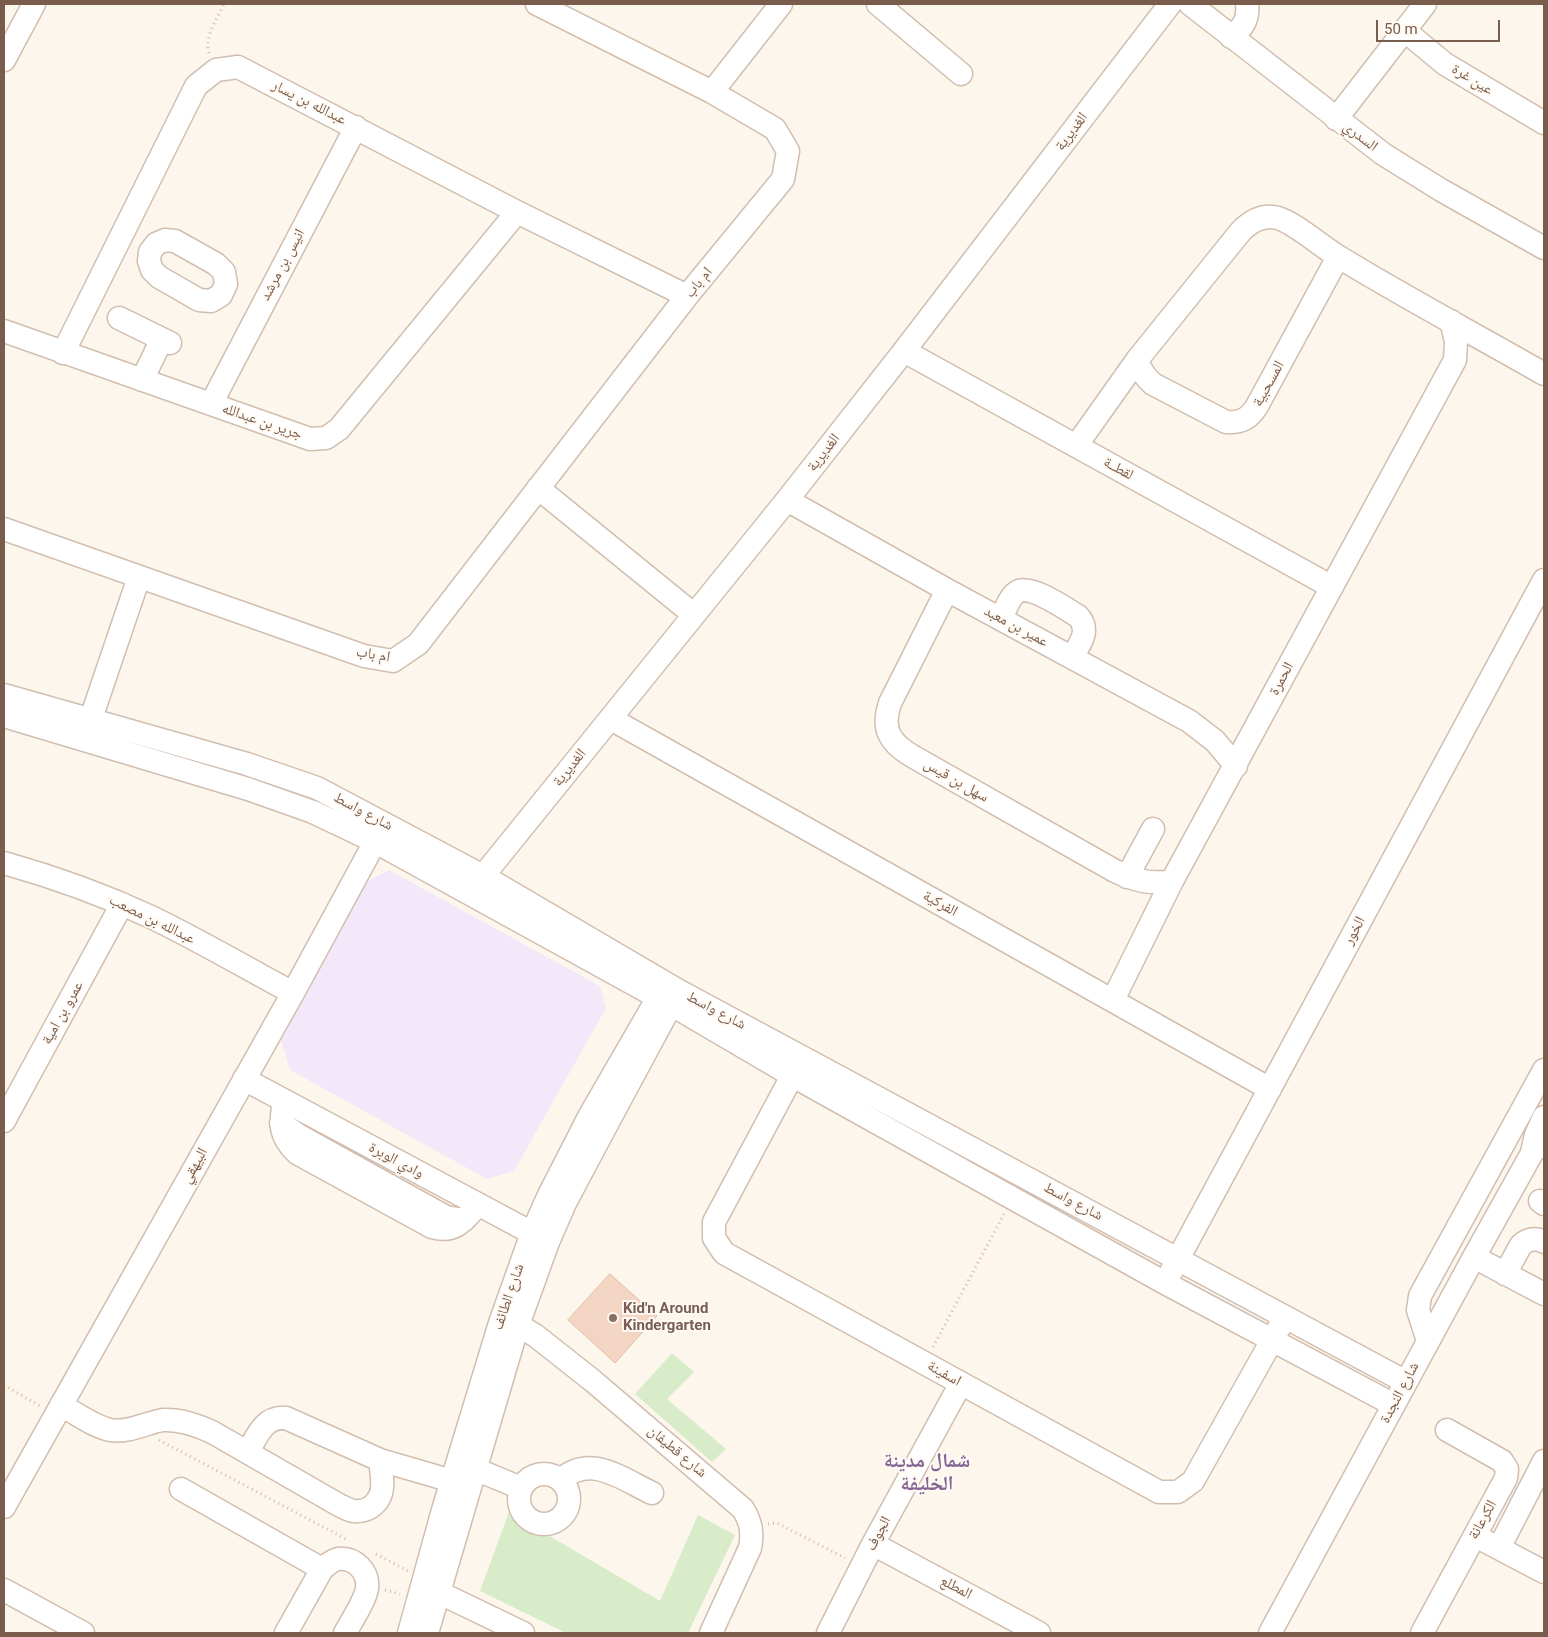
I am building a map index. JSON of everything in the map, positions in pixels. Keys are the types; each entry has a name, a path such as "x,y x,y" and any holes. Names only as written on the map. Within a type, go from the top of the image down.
{"street":[{"path":"4,60 34,4"},
{"name":"ام باب","path":"4,529 364,656 393,661 418,644 687,296 783,179 788,151 775,129 712,92 537,4"},
{"path":"712,92 781,4"},
{"path":"878,4 961,74"},
{"name":"الغديرية","path":"474,897 483,876 787,500 904,351 1170,4"},
{"name":"السدري","path":"1190,4 1383,154 1441,190 1544,248"},
{"path":"1231,37 1244,24 1247,15 1247,4"},
{"path":"1336,119 1425,4"},
{"name":"عين غرة","path":"1404,30 1444,64 1544,123"},
{"name":"عبدالله بن يسار","path":"216,70 238,67 517,212 687,296"},
{"path":"63,353 196,86 216,70"},
{"name":"انيس بن مرشد","path":"211,404 356,127"},
{"name":"جرير بن عبدالله","path":"4,331 310,439 326,438 339,429 517,212"},
{"path":"1076,446 1137,360 1240,231 1254,220 1270,217 1286,222 1338,257 1544,374"},
{"path":"120,238 150,252"},
{"name":"المسحبية","path":"1137,360 1145,378 1153,384 1226,422 1236,423 1244,420 1252,414 1257,406 1338,257"},
{"path":"119,318 166,341 142,380"},
{"name":"الحمرة","path":"1451,321 1456,341 1455,360"},
{"name":"الحمرة","path":"1113,1000 1172,881 1455,360 1469,349 1487,341"},
{"name":"لقطــة","path":"904,351 1332,587"},
{"path":"538,488 693,614"},
{"name":"عمير بن معبد","path":"787,500 946,590 1189,721 1215,741 1236,766"},
{"path":"87,730 139,577"},
{"name":"الخور","path":"1165,1283 1544,580"},
{"name":"سهل بن قيس","path":"946,590 886,713 886,724 892,738 902,750 1127,877 1149,883 1172,881"},
{"path":"1001,619 1016,592 1026,590 1036,593 1078,616 1082,620 1085,632 1072,658"},
{"name":"شارع واسط","path":"4,695 87,730"},
{"name":"شارع واسط","path":"4,716 87,730 247,764 317,788 474,897 669,995 797,1067 1013,1198 1165,1283 1394,1405"},
{"name":"الفركية","path":"611,719 1270,1089"},
{"path":"1127,877 1153,829"},
{"name":"شارع واسط","path":"380,833 483,876 669,995"},
{"name":"البيهقي","path":"4,1507 293,993 380,833"},
{"name":"عبدالله بن مصعب","path":"4,863 36,872 152,917 293,993"},
{"name":"عمرو بن امية","path":"4,1121 122,904"},
{"name":"شارع الطائف","path":"427,1633 426,1590 443,1510 540,1237 565,1203 607,1124 669,995"},
{"name":"شارع واسط","path":"797,1067 1178,1259 1406,1382"},
{"name":"اسفينة","path":"797,1067 714,1222 714,1238 724,1253 1159,1492 1178,1492 1193,1481 1285,1317"},
{"path":"1428,1341 1418,1310 1420,1296 1544,1070"},
{"name":"وادي الوبرة","path":"244,1079 283,1112 471,1213 540,1237"},
{"path":"283,1112 284,1138 297,1153 432,1227 449,1229 471,1213"},
{"name":"شارع النجدة","path":"1270,1633 1428,1341 1538,1146 1536,1135 1544,1117"},
{"path":"1493,1224 1534,1242"},
{"path":"1505,1274 1518,1249 1534,1242"},
{"path":"1474,1258 1544,1294"},
{"name":"شارع الطائف","path":"409,1633 475,1469 509,1324"},
{"name":"شارع قطيفان","path":"509,1324 536,1336 593,1381 736,1502 743,1509 751,1528"},
{"name":"الجوف","path":"828,1633 873,1544 961,1383"},
{"path":"59,1410 110,1430 136,1428 162,1420 182,1422 203,1428 348,1510 358,1511 367,1509 375,1504 382,1488 380,1460"},
{"path":"248,1452 266,1423 272,1419 279,1418 292,1421 380,1460 452,1481"},
{"name":"الكرعانة","path":"1422,1633 1506,1478 1507,1468 1502,1461 1447,1430"},
{"path":"1499,1548 1544,1461"},
{"path":"561,1480 574,1470 598,1468 652,1493"},
{"path":"475,1469 521,1488"},
{"path":"534,1475 553,1475 561,1480 567,1488 568,1508 554,1523 534,1523 525,1517 520,1508 518,1498 521,1488 526,1480 534,1475"},
{"path":"181,1489 322,1569"},
{"path":"711,1633 750,1548 751,1528"},
{"path":"1475,1535 1544,1572"},
{"name":"المطلع","path":"873,1544 1039,1633"},
{"path":"286,1633 322,1569 329,1562 338,1559 348,1560 357,1564 365,1573 368,1586 345,1633"},
{"path":"4,1590 82,1633"},
{"path":"426,1590 523,1633"}],"path":[{"path":"216,70 207,48 211,32 224,4"},
{"path":"924,1363 1013,1198"},
{"path":"4,1385 59,1410"},
{"path":"136,1428 346,1539"},
{"path":"751,1528 777,1523 861,1567"},
{"path":"372,1553 426,1590"},
{"path":"368,1586 426,1590"}],"shaded area":[{"path":"389,870 600,986 606,1008 514,1171 487,1179 290,1070 281,1041 368,881"}],"green space":[{"path":"672,1353 694,1372 667,1399 726,1449 712,1462 635,1394"},
{"path":"509,1512 660,1601 698,1515 735,1535 688,1633 566,1633 480,1591"}],"building":[{"name":"Kid'n Around Kindergarten","path":"610,1274 657,1316 615,1363 568,1320"}],"place":[{"name":"Kid'n Around Kindergarten","path":"613,1318"}],"district":[{"name":"شمال مدينة الخليفة","path":"927,1474"}]}
